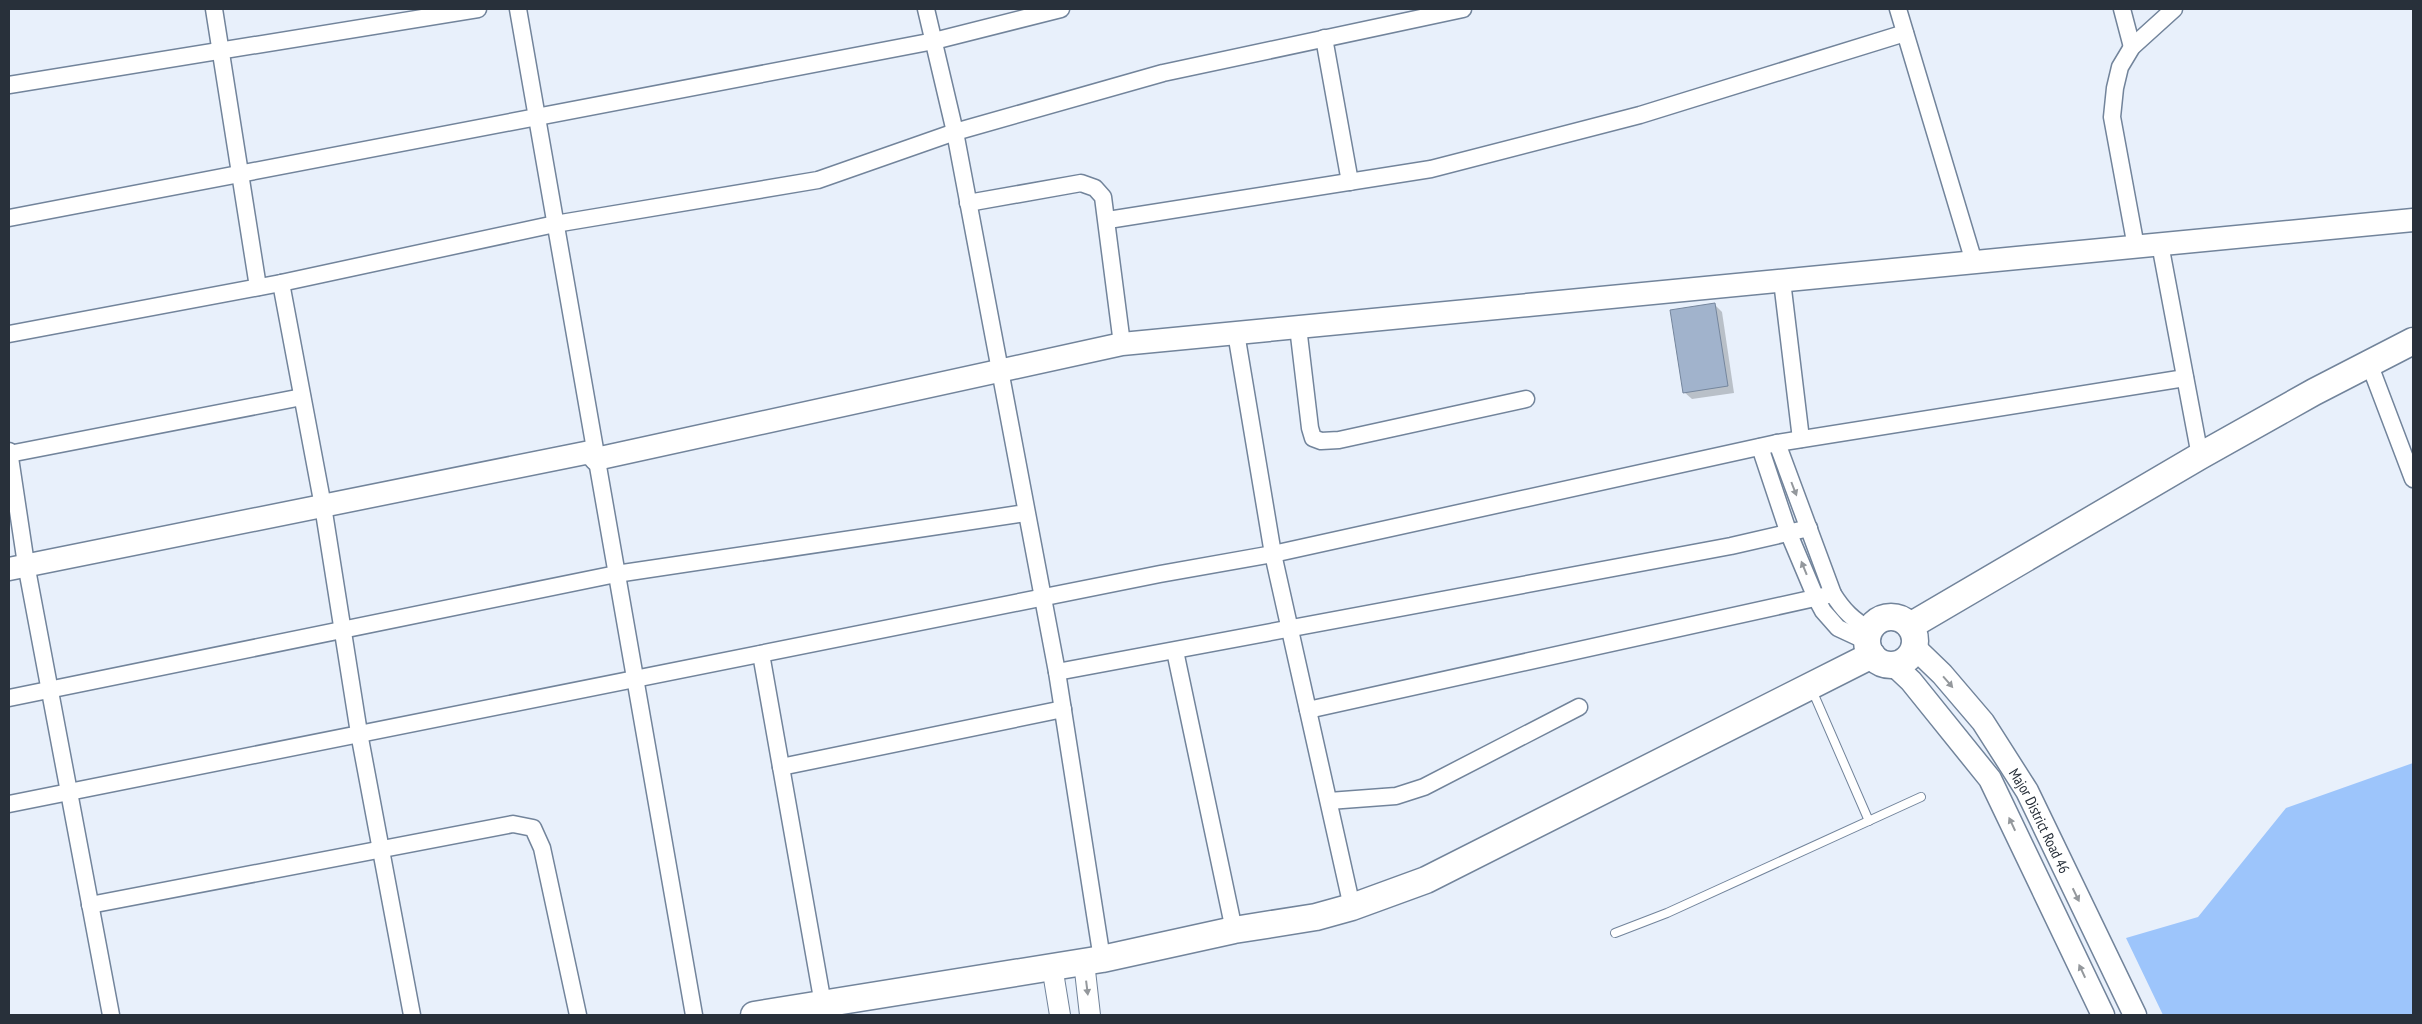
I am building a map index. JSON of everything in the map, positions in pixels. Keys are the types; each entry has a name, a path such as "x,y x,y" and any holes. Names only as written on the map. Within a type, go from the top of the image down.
{"main road":[{"path":"17,566 590,452 596,459 1122,344 2413,220"},
{"path":"1912,636 2200,456 2369,363 2413,341"},
{"path":"1888,616 1900,618 1912,636 1910,655 1903,662 1875,648 1877,620 1888,616"},
{"name":"Major District Road 46","path":"1912,636 1983,722 2026,791 2135,1015"},
{"path":"754,1015 1093,960 1234,930 1316,917 1352,906 1426,880 1811,687 1875,648"},
{"name":"Major District Road 46","path":"1875,648 1911,682 1990,779 2103,1015"}],"street":[{"path":"214,9 258,287"},
{"path":"9,85 478,9"},
{"path":"518,9 694,1015"},
{"path":"926,9 955,132 1057,672 1093,960 1090,1015"},
{"path":"9,218 934,41 1062,9"},
{"path":"9,334 281,283 555,224 818,180 955,132 1163,73 1463,9"},
{"path":"1898,9 1974,262"},
{"path":"2122,9 2132,47"},
{"path":"2136,246 2112,117 2115,88 2120,67 2132,47 2174,9"},
{"path":"1108,220 1431,169 1570,134 1905,33"},
{"path":"1324,38 1350,182"},
{"path":"968,203 1081,183 1095,188 1103,197 1108,220 1122,344"},
{"path":"2160,244 2200,456"},
{"path":"1782,281 1801,439"},
{"path":"281,283 323,506 359,733 412,1015"},
{"path":"1298,327 1310,428 1313,438 1321,441 1339,440 1526,399"},
{"path":"1236,333 1273,554 1352,906"},
{"path":"2369,363 2413,479"},
{"path":"9,804 359,733 1273,554 1777,443 2185,378"},
{"path":"112,1015 49,689 17,566 9,453 302,397"},
{"path":"1777,443 1834,594 1843,610 1854,620 1875,648"},
{"path":"1760,447 1790,534 1816,598 1826,616 1838,628 1875,648"},
{"path":"9,698 616,574 1026,513"},
{"path":"1057,672 1790,534 1809,528"},
{"path":"1308,710 1834,594"},
{"path":"1175,651 1234,930"},
{"path":"760,654 823,1004"},
{"path":"1329,801 1396,796 1424,787 1579,708"},
{"path":"781,768 1062,709"},
{"path":"90,905 513,824 533,828 542,848 578,1015"},
{"path":"1052,966 1060,1015"}],"lane":[{"path":"1811,687 1869,821"},
{"path":"1615,933 1667,913 1921,797"}],"shaded area":[{"path":"2413,763 2413,1015 2163,1015 2126,938 2198,917 2286,808"}],"building":[{"path":"1715,303 1728,386 1683,393 1670,310"}]}
